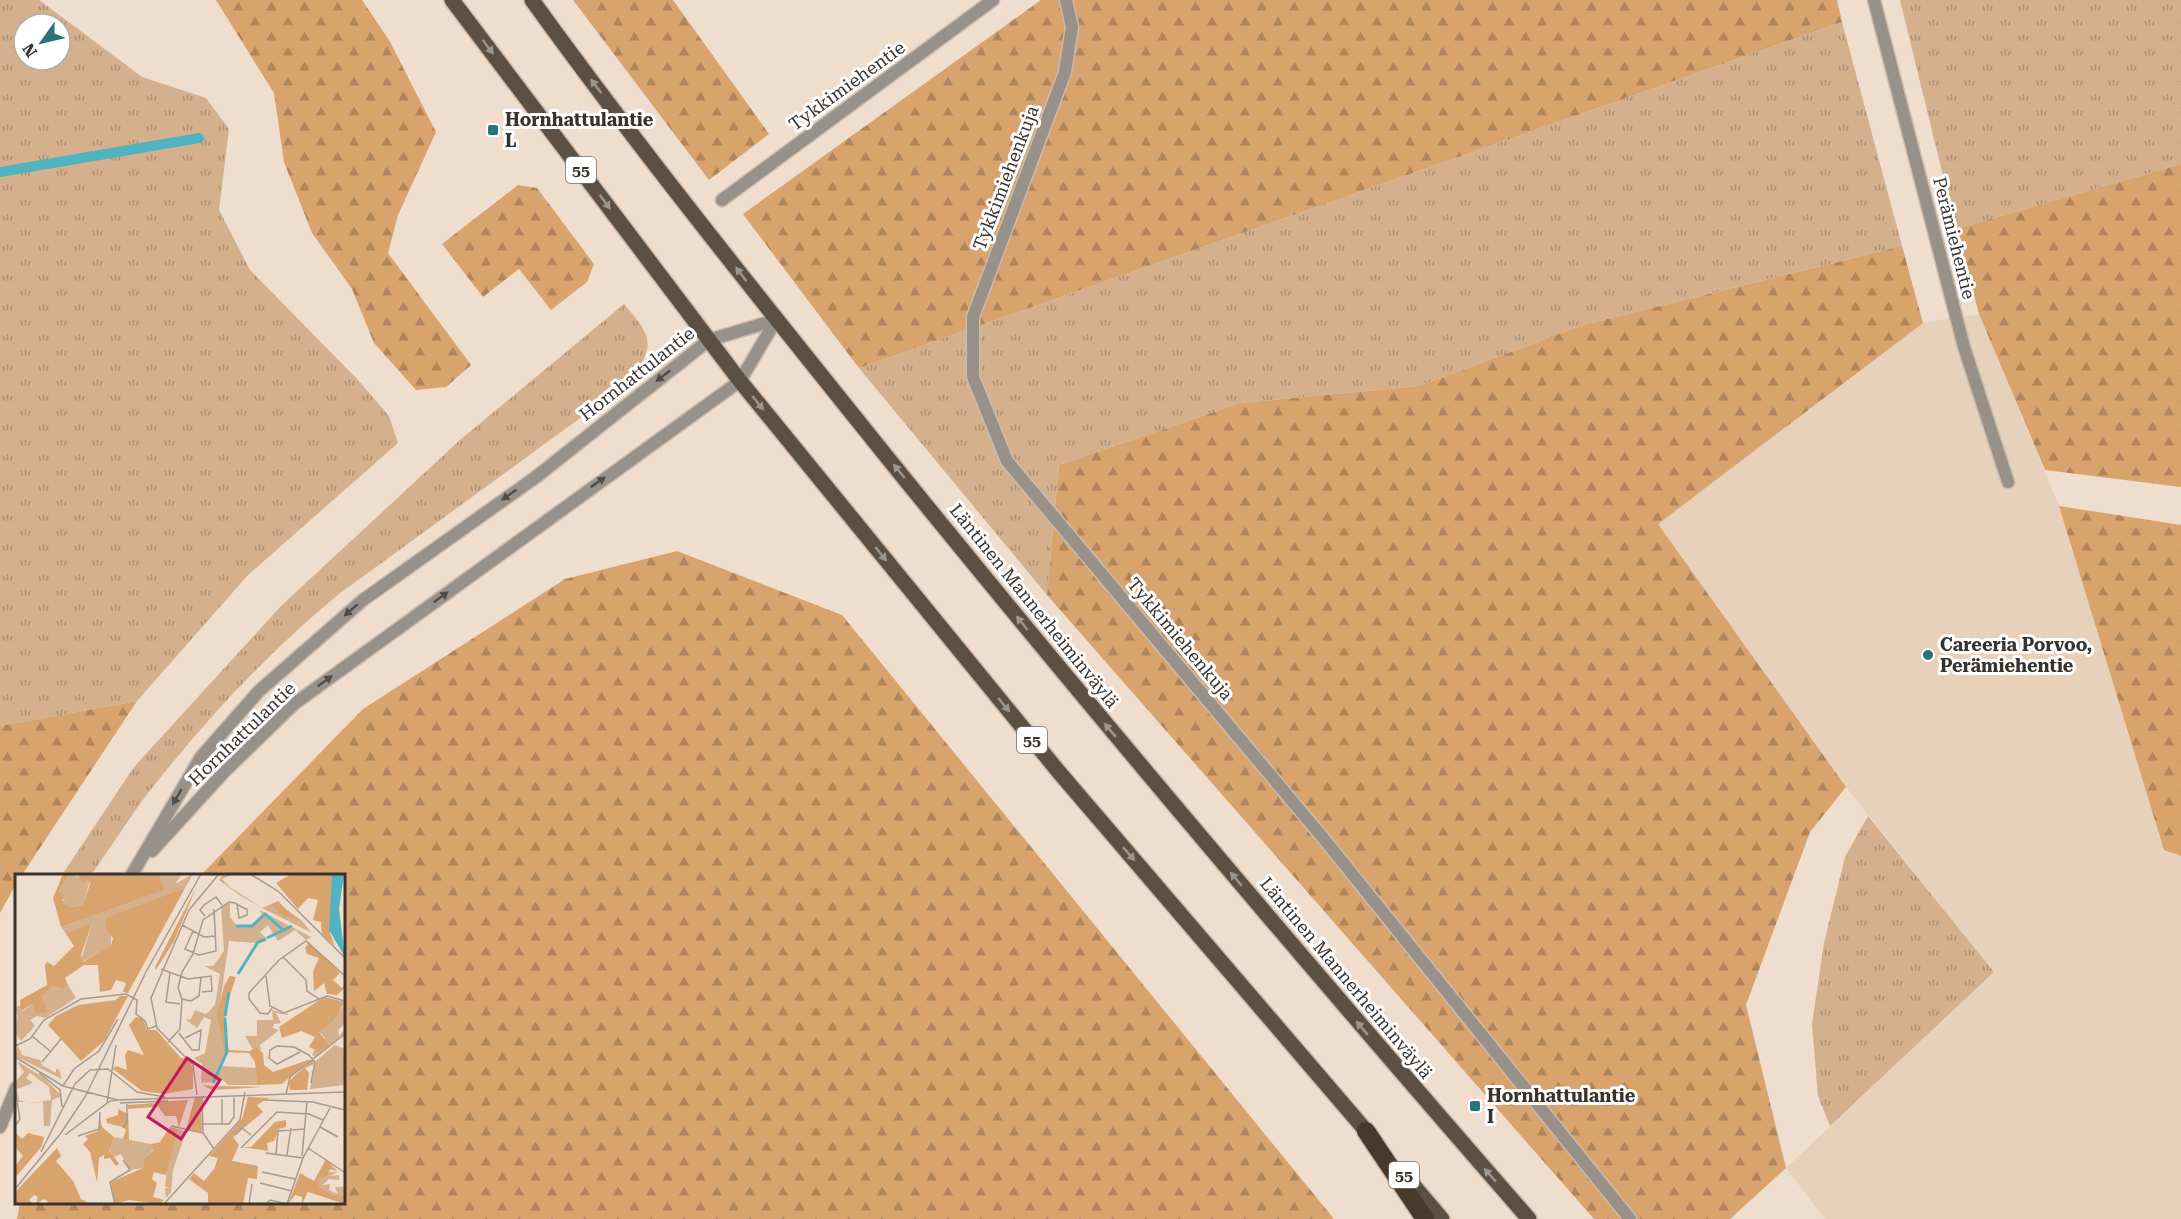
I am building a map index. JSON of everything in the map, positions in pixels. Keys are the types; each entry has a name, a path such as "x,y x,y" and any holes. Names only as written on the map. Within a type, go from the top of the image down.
{"highway":[{"path":"1366,1131 1425,1219"}],"main road":[{"name":"55","path":"452,0 740,381 1050,762 1442,1219"},
{"name":"Läntinen Mannerheiminväylä","path":"532,0 776,320 1058,669 1528,1219"}],"street":[{"name":"Tykkimiehentie","path":"722,200 993,0"},
{"name":"Tykkimiehenkuja","path":"1066,0 1072,27 1065,72 973,317 973,377 1007,461 1324,838 1630,1219"},
{"name":"Perämiehentie","path":"1874,0 1964,347 2008,482"},
{"name":"Hornhattulantie","path":"133,873 201,757 259,691 363,600 536,477 709,339 776,320"},
{"name":"Hornhattulantie","path":"133,873 225,771 294,704 740,381 776,320"},
{"path":"0,1127 15,1090"}],"shaded area":[{"name":"Careeria Porvoo, Perämiehentie","path":"1979,314 2059,506 2164,849 2181,856 2181,1219 1825,1219 1786,1168 1994,972 1846,787 1658,524 1923,323"}],"green space":[{"path":"0,0 39,0 55,12 12,12 12,72 72,72 72,25 142,77 206,98 229,129 219,210 250,270 358,380 389,416 398,443 248,575 137,701 0,726"},
{"path":"216,0 362,0 389,40 436,132 398,215 388,253 471,365 446,387 416,390 374,343 352,289 312,233 284,162 274,93"},
{"path":"573,0 673,0 769,134 709,180"},
{"path":"1041,0 1837,0 1842,22 859,368 743,214"},
{"path":"1900,0 2181,0 2181,164 1956,229"},
{"path":"1842,22 1902,246 1583,325 1419,386 1240,403 1059,465 1047,595 859,368"},
{"path":"2181,164 2181,487 2045,470 1979,314 1956,229"},
{"path":"518,185 537,188 594,264 587,282 551,310 519,269 483,297 442,244"},
{"path":"1902,246 1923,323 1658,524 1846,787 1810,832 1746,1005 1786,1168 1730,1219 1594,1219 1047,595 1059,465 1240,403 1419,386 1583,325"},
{"path":"624,304 645,333 647,349 631,381 339,594 267,659 201,729 151,789 92,874 63,874 134,767 282,605 460,440"},
{"path":"2059,506 2181,525 2181,856 2164,850"},
{"path":"677,551 842,615 1334,1219 17,1219 20,1204 345,1204 345,874 202,874 363,709 565,579"},
{"path":"137,701 23,874 15,874 15,886 0,913 0,726"},
{"path":"1868,816 1994,972 1830,1126 1818,1096 1812,1024 1824,943 1845,857"}],"waterway":[{"path":"0,172 199,138"}],"place":[{"name":"Hornhattulantie L","path":"493,130"},
{"name":"Careeria Porvoo, Perämiehentie","path":"1928,655"},
{"name":"Hornhattulantie I","path":"1475,1106"}]}
